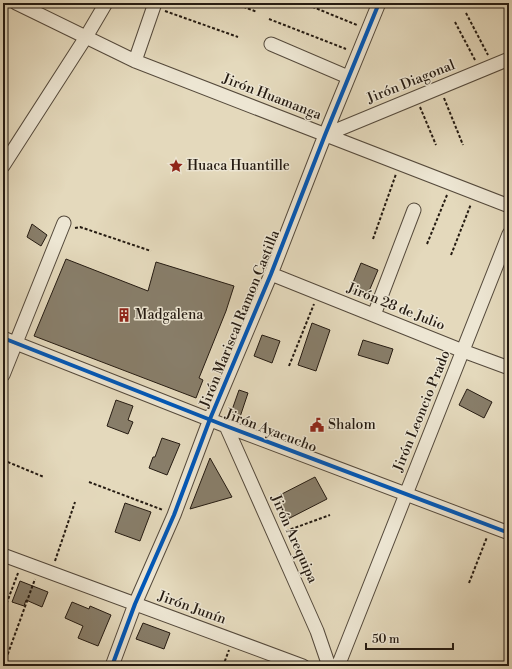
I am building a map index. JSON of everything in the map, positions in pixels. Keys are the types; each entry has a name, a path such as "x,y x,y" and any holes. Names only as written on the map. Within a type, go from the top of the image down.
{"street":[{"name":"Jirón Huamanga","path":"16,3 135,61 509,206"},
{"path":"3,166 86,38 106,3"},
{"name":"Jirón Mariscal Ramon Castilla","path":"112,666 135,604 174,515 210,419 271,274 378,3"},
{"path":"135,61 154,5"},
{"path":"271,44 348,77"},
{"name":"Jirón Diagonal","path":"325,135 509,59"},
{"path":"374,315 414,210"},
{"path":"3,375 62,228"},
{"name":"Jirón Leoncio Prado","path":"338,666 509,234"},
{"name":"Jirón 28 de Julio","path":"271,274 509,368"},
{"name":"Jirón Ayacucho","path":"3,338 226,426 509,533"},
{"name":"Jirón Arequipa","path":"226,426 317,631 329,666"},
{"name":"Jirón Junín","path":"3,555 303,666"}],"path":[{"path":"234,3 257,12"},
{"path":"303,3 368,29"},
{"path":"154,5 238,37"},
{"path":"466,13 487,68"},
{"path":"269,19 357,54"},
{"path":"455,22 487,68"},
{"path":"440,87 463,144"},
{"path":"416,97 436,145"},
{"path":"373,239 400,164"},
{"path":"427,244 451,183"},
{"path":"451,255 475,193"},
{"path":"62,228 80,227 151,251"},
{"path":"289,366 319,293"},
{"path":"3,460 44,477"},
{"path":"89,482 174,515"},
{"path":"6,659 75,502"},
{"path":"274,535 330,515"},
{"path":"469,583 491,526"},
{"path":"3,613 23,562"},
{"path":"224,666 233,640"}],"building":[{"path":"32,224 47,235 41,246 27,237"},
{"path":"66,259 148,291 156,262 234,286 226,311 199,378 203,380 196,398 34,336"},
{"path":"361,263 378,270 367,296 350,290"},
{"path":"312,323 330,330 316,371 298,365"},
{"path":"262,335 280,341 272,363 254,356"},
{"path":"363,340 393,349 388,364 358,355"},
{"path":"467,389 492,402 484,418 459,405"},
{"path":"239,390 248,393 240,417 233,415 232,410"},
{"path":"116,400 133,406 128,420 133,422 128,434 107,426"},
{"path":"162,438 180,444 167,475 149,468"},
{"path":"210,458 232,497 190,509"},
{"path":"315,477 327,499 288,519 276,497"},
{"path":"125,503 151,512 140,541 115,532"},
{"path":"20,581 48,592 42,607 26,600 24,606 12,602"},
{"path":"72,602 89,609 90,606 111,615 98,646 78,638 83,626 65,618"},
{"path":"143,623 170,633 164,649 136,639"}],"cycle path":[{"path":"112,666 135,604 174,515 210,419 271,274 325,135 379,3"},
{"path":"3,338 226,426 509,533"}],"place":[{"name":"Huaca Huantille","path":"176,166"},
{"name":"Madgalena","path":"124,315"},
{"name":"Shalom","path":"317,425"}]}
